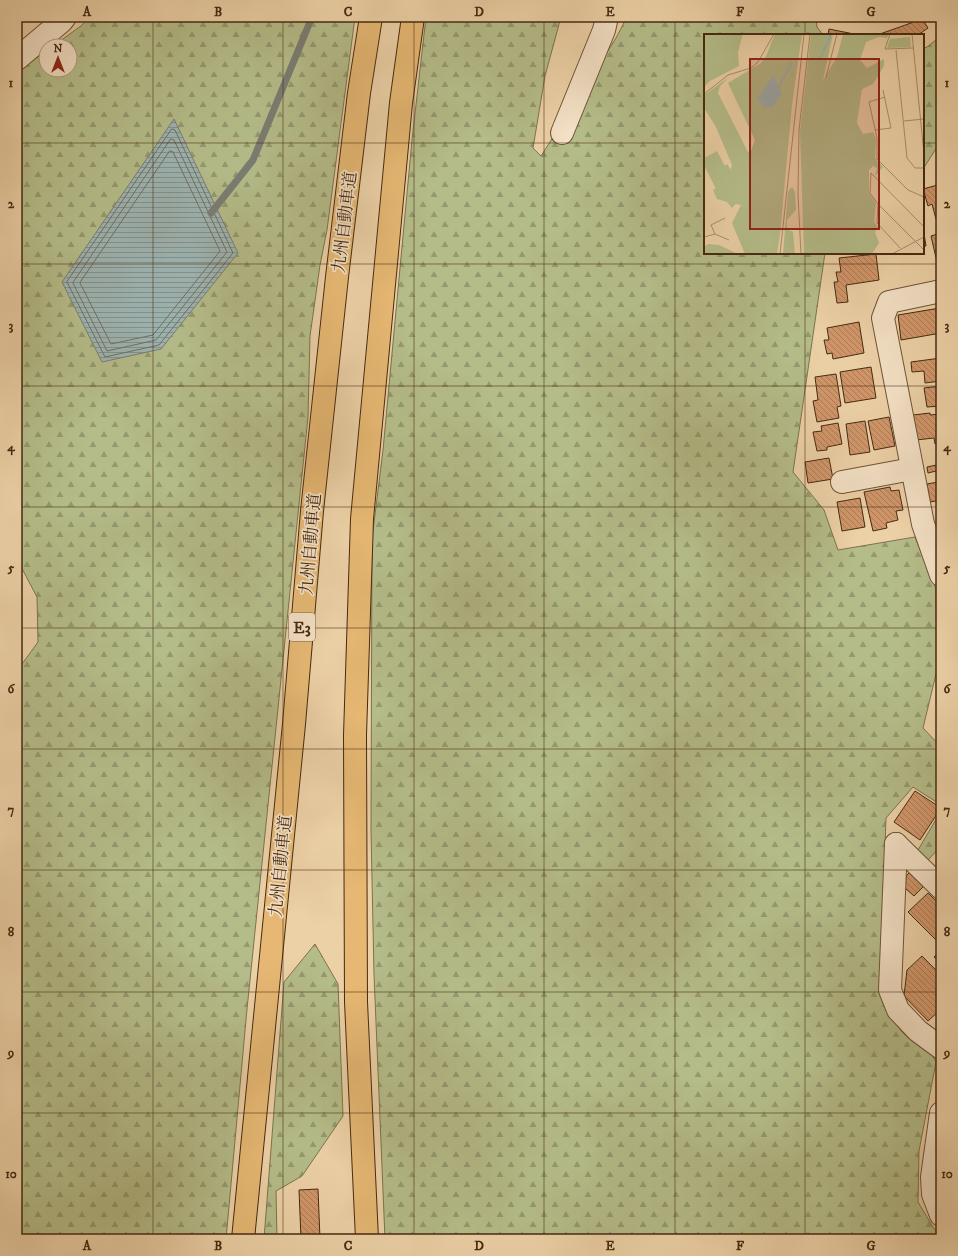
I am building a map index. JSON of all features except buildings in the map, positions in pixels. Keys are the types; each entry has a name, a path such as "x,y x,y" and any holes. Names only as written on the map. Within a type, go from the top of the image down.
{"highway":[{"name":"九州自動車道","path":"243,1239 294,724 312,511 359,93 371,17"},
{"path":"366,1239 356,1002 355,735 362,534 400,103 413,17"}],"street":[{"path":"17,59 65,17"},
{"path":"562,133 604,30 606,17"},
{"path":"941,291 889,302 883,318 912,469 932,524 941,575"},
{"path":"842,482 912,469"},
{"path":"941,888 896,844 890,990 898,1010 918,1031 941,1048"},
{"path":"941,1112 932,1177 933,1194 941,1215"}],"green space":[{"path":"89,17 355,17 327,230 320,265 310,336 308,417 247,1009 226,1239 17,1239 17,671 38,642 37,597 17,559 17,72 38,57 38,78 78,78 78,38 64,38 81,26"},
{"path":"426,17 561,17 545,76 533,148 541,156 616,38 627,17 816,17 817,27 822,34 704,34 704,254 825,254 793,472 824,510 838,550 915,537 936,589 937,670 923,728 941,747 941,805 913,787 886,818 880,985 888,1010 898,1027 906,1036 930,1053 936,1062 919,1151 918,1202 933,1227 941,1236 941,1239 385,1239 374,974 371,831 372,539 383,450 412,140"},
{"path":"941,36 941,141 924,167 924,48"},
{"path":"941,811 941,846 928,860 918,850"},
{"path":"315,944 338,984 343,1116 302,1176 276,1191 277,1239 264,1239 284,982"}],"water":[{"path":"174,119 238,253 161,349 102,362 62,282"}],"waterway":[{"path":"211,213 253,160 312,17"}]}
